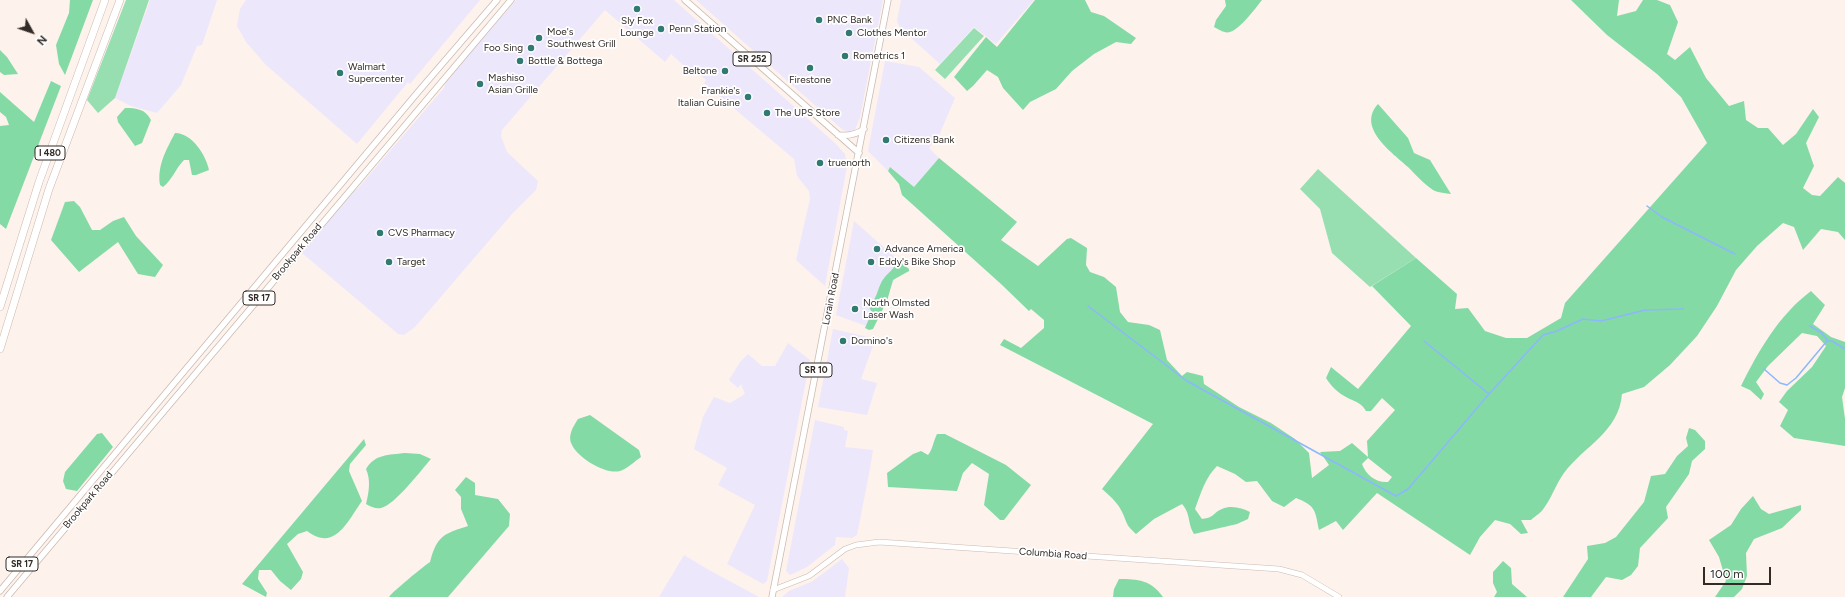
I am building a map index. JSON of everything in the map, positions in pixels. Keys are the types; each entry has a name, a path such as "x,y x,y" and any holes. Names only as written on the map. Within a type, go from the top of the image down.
{"highway":[{"name":"I 480","path":"0,307 39,182 105,0"},
{"name":"I 480","path":"0,349 50,189 120,0"}],"main road":[{"name":"Brookpark Road","path":"0,591 242,304 418,92 497,0"},
{"name":"Brookpark Road","path":"7,597 511,0"},
{"name":"SR 252","path":"685,0 859,153"},
{"name":"Lorain Road","path":"772,597 888,0"},
{"path":"838,135 849,135 864,129"},
{"name":"Columbia Road","path":"773,590 809,576 845,549 858,545 879,542 1279,569 1302,576 1339,597"}],"shaded area":[{"path":"150,0 217,0 202,45 197,46 181,85 157,113 131,106 115,98"},
{"path":"246,0 480,0 410,84 408,82 357,144 266,65 246,42 237,26 240,9"},
{"path":"516,0 674,0 835,143 845,154 847,166 825,286 796,260 810,199 809,191 797,176 794,159 704,83 706,80 694,69 691,72 671,54 665,62 605,10 502,130 501,136 507,152 538,181 536,190 512,214 415,327 404,335 398,334 302,253 350,194 359,187 444,88 446,81"},
{"path":"696,0 883,0 860,117 855,130 852,132 843,130"},
{"path":"901,0 1034,0 996,44 974,27 940,64 900,28 897,21"},
{"path":"885,61 919,67 955,98 940,133 929,148 939,158 914,187 890,167 888,171 868,151"},
{"path":"854,221 903,264 869,327 836,315"},
{"path":"833,329 868,337 874,343 861,379 877,383 867,415 818,407"},
{"path":"788,343 810,360 767,581 763,584 727,564 755,505 718,485 727,468 694,449 703,417 714,397 730,403 745,394 741,384 738,388 729,380 740,362 748,354 762,366 775,366"},
{"path":"815,420 844,427 844,430 848,431 845,447 873,450 857,535 852,538 836,537 835,545 807,567 790,575 786,571"},
{"path":"684,555 709,570 759,597 659,597"},
{"path":"842,559 849,568 845,597 782,597 789,591 811,582"}],"green space":[{"path":"70,0 93,0 65,75 59,64 56,45 69,13"},
{"path":"126,0 149,0 115,98 98,113 87,100"},
{"path":"1035,0 1085,0 1091,12 1104,16 1136,38 1131,44 1116,42 1094,54 1072,71 1056,89 1030,102 1023,110 1003,88 998,77 987,70 967,91 954,77 986,37 997,47"},
{"path":"1225,0 1262,0 1243,23 1234,30 1226,32 1214,27 1216,20 1226,6"},
{"path":"1571,0 1619,0 1617,16 1636,11 1643,0 1657,0 1670,5 1678,22 1667,54 1675,60 1690,47 1706,78 1729,106 1744,101 1746,120 1758,128 1768,128 1783,145 1796,134 1813,109 1819,117 1806,143 1814,166 1803,188 1812,195 1820,196 1838,177 1845,183 1845,240 1838,232 1821,229 1803,250 1794,227 1783,223 1757,246 1736,270 1717,306 1697,336 1670,365 1644,387 1622,394 1619,407 1608,429 1572,463 1564,473 1543,510 1531,520 1521,520 1528,533 1521,534 1510,524 1495,520 1480,537 1470,555 1377,493 1343,530 1336,521 1319,530 1314,510 1311,506 1296,498 1284,507 1272,501 1257,481 1246,482 1235,474 1217,466 1206,481 1195,509 1202,519 1210,517 1219,510 1229,507 1244,509 1250,512 1248,519 1237,524 1194,534 1190,526 1187,511 1182,504 1154,519 1136,534 1128,525 1117,504 1102,489 1153,424 1000,345 1004,339 1021,348 1044,328 1044,320 1031,309 1029,311 902,195 899,184 888,171 890,167 914,187 939,158 1017,222 1001,240 1038,266 1067,239 1071,238 1087,248 1086,265 1090,272 1104,277 1116,287 1120,312 1128,322 1149,325 1160,330 1167,360 1182,376 1187,372 1203,376 1204,384 1239,407 1271,423 1295,439 1309,453 1312,478 1329,465 1320,452 1340,451 1352,443 1368,457 1367,441 1395,410 1382,398 1371,411 1366,411 1360,404 1337,391 1326,378 1331,367 1358,389 1411,326 1372,286 1416,258 1457,294 1455,309 1468,308 1485,331 1506,338 1527,338 1561,318 1565,303 1707,143 1681,97 1657,74 1607,35","holes":["1368,458 1392,477 1388,482 1376,480 1366,472 1362,464"]},
{"path":"974,28 984,36 945,79 935,70"},
{"path":"0,50 7,57 18,74 4,75 0,72"},
{"path":"51,81 61,86 6,229 0,224 0,126 9,125 6,117 0,112 0,92 34,122"},
{"path":"1378,104 1408,138 1414,153 1430,160 1451,194 1437,192 1430,188 1379,139 1371,122 1372,113"},
{"path":"125,108 133,108 143,111 151,120 142,143 135,146 118,122 117,117"},
{"path":"175,133 187,137 197,146 205,158 209,170 192,175 189,160 184,160 163,187 160,185 159,178 161,165"},
{"path":"1318,169 1416,258 1370,287 1332,253 1320,209 1300,189"},
{"path":"74,201 80,207 92,230 100,230 113,221 124,217 136,236 163,265 155,277 138,274 118,242 79,272 51,240 65,202"},
{"path":"898,260 909,269 909,271 893,280 887,301 873,329 869,330 865,328 872,312 868,306 875,298 882,281 895,266"},
{"path":"1811,291 1825,305 1813,324 1831,337 1845,342 1845,388 1842,397 1845,419 1845,446 1794,438 1780,426 1788,410 1779,402 1787,391 1812,367 1826,346 1817,336 1802,333 1768,366 1756,382 1764,394 1761,400 1750,390 1741,386 1755,359 1771,334 1789,311"},
{"path":"590,415 639,450 641,457 625,469 614,472 600,468 586,460 575,450 571,442 570,435 578,419"},
{"path":"1689,428 1695,430 1705,441 1705,449 1692,461 1689,474 1666,507 1668,518 1640,548 1638,566 1631,575 1622,580 1606,577 1591,597 1563,597 1588,559 1587,546 1605,543 1616,537 1644,502 1651,476 1665,474 1677,456 1688,446 1686,438"},
{"path":"102,433 113,447 77,491 66,489 63,481 65,472 97,434"},
{"path":"937,434 945,434 1006,465 1031,485 1004,520 1000,520 984,505 989,474 972,463 963,473 957,491 888,487 887,473 913,454 921,451 928,455"},
{"path":"364,439 366,445 350,464 349,471 362,501 345,525 333,536 325,538 317,537 307,531 298,534 287,544 303,572 301,579 291,590 280,581 271,570 259,570 258,579 267,593 266,597 242,584"},
{"path":"405,453 420,454 431,459 393,501 381,508 372,507 366,504 369,477 366,469 374,460 382,456"},
{"path":"466,477 475,483 475,495 498,499 510,514 509,526 448,597 389,597 408,579 430,562 435,547 442,537 452,531 468,526 461,509 461,497 455,490"},
{"path":"1753,496 1761,509 1769,514 1801,505 1801,510 1782,528 1754,539 1746,553 1747,576 1742,589 1734,597 1715,597 1726,581 1719,557 1709,540 1731,525 1741,509"},
{"path":"1503,561 1511,568 1512,584 1527,597 1494,597 1497,592 1493,583 1493,572"},
{"path":"1119,579 1138,580 1149,584 1154,587 1163,597 1113,597 1114,589"}],"waterway":[{"path":"1647,206 1662,217 1735,254"},
{"path":"1088,306 1187,381 1396,496 1408,489 1488,395 1543,335 1557,331 1583,319 1601,321 1645,310 1683,309"},
{"path":"1810,326 1822,333 1827,340"},
{"path":"1424,341 1489,394"},
{"path":"1764,369 1780,383 1787,385 1796,378 1827,341 1832,341 1845,349"}],"place":[{"name":"Sly Fox Lounge","path":"637,9"},
{"name":"PNC Bank","path":"819,20"},
{"name":"Penn Station","path":"661,29"},
{"name":"Clothes Mentor","path":"849,33"},
{"name":"Moe's Southwest Grill","path":"539,38"},
{"name":"Foo Sing","path":"531,48"},
{"name":"Rometrics 1","path":"845,56"},
{"name":"Bottle & Bottega","path":"520,61"},
{"name":"Firestone","path":"810,68"},
{"name":"Beltone","path":"725,71"},
{"name":"Walmart Supercenter","path":"340,73"},
{"name":"Mashiso Asian Grille","path":"480,84"},
{"name":"Frankie's Italian Cuisine","path":"748,97"},
{"name":"The UPS Store","path":"767,113"},
{"name":"Citizens Bank","path":"886,140"},
{"name":"truenorth","path":"820,163"},
{"name":"CVS Pharmacy","path":"380,233"},
{"name":"Advance America","path":"877,249"},
{"name":"Target","path":"389,262"},
{"name":"Eddy's Bike Shop","path":"871,262"},
{"name":"North Olmsted Laser Wash","path":"855,309"},
{"name":"Domino's","path":"843,341"}]}
